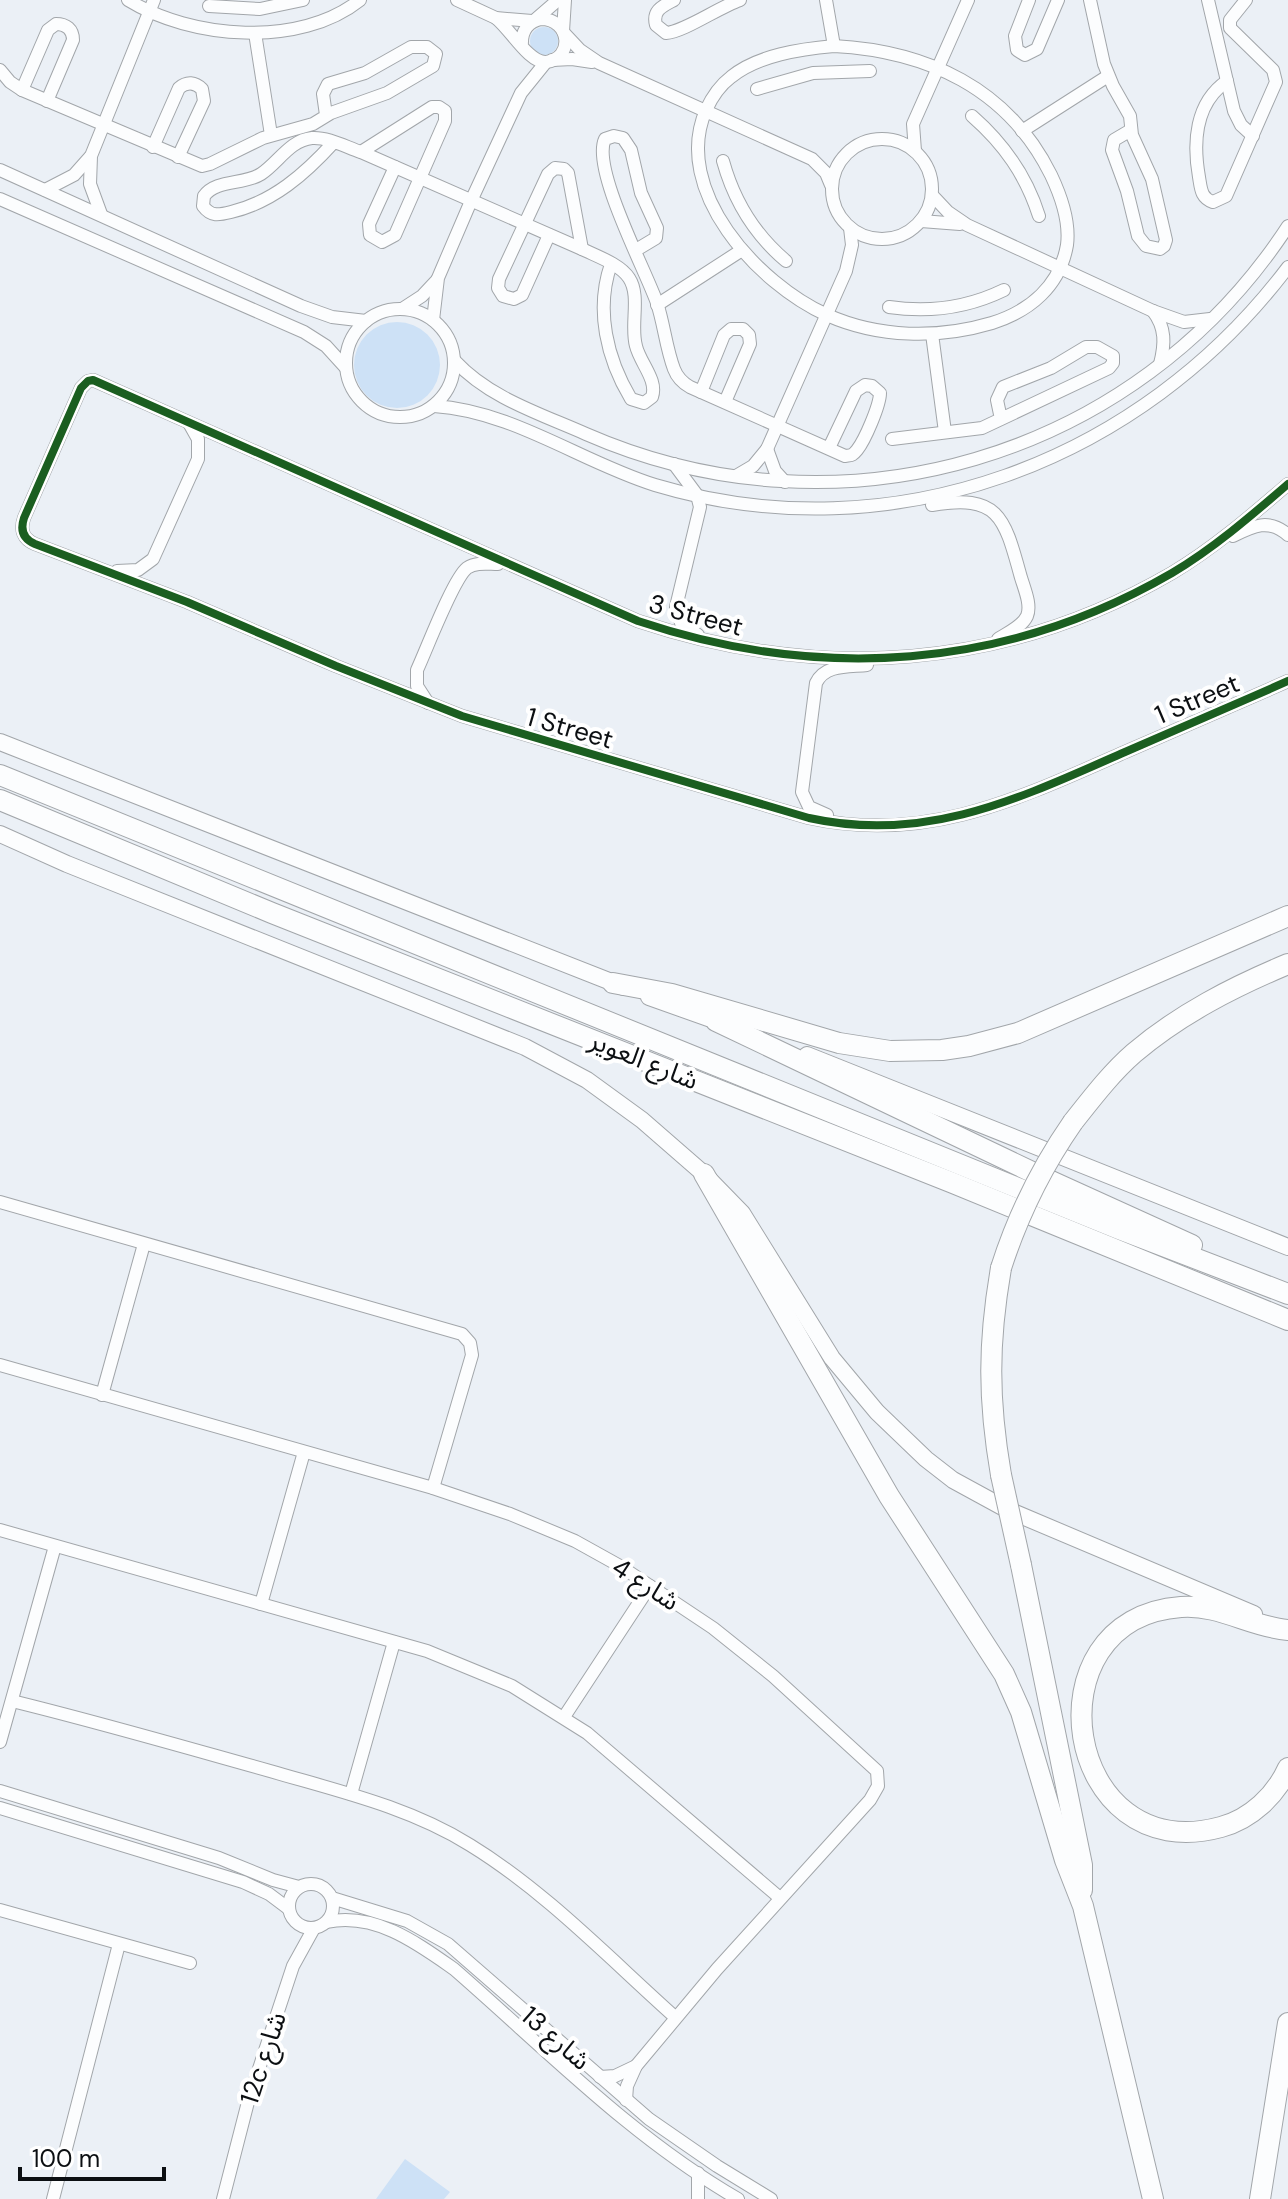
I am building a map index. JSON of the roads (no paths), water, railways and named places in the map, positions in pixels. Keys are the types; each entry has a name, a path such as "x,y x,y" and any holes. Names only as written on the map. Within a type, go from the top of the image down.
{"highway":[{"name":"شارع العوير","path":"0,775 1288,1294"},
{"name":"شارع العوير","path":"0,800 287,919 953,1183 1288,1320"},
{"path":"0,812 49,820"},
{"path":"613,983 672,994 839,1043 890,1051 942,1050 1018,1033 1288,916"},
{"path":"1083,1906 1082,1865 992,1423 989,1371 992,1319 1001,1268 1019,1217 1038,1177 1073,1122 1102,1086 1134,1053 1201,1004 1288,964"},
{"path":"716,1021 1053,1182 1167,1232 1288,1294"},
{"path":"704,1174 889,1496 1004,1674 1021,1712 1065,1860 1083,1906 1153,2199"},
{"path":"1288,1629 1261,1625 1198,1607 1151,1613 1124,1629 1102,1651 1087,1678 1080,1714 1084,1750 1100,1783 1125,1809 1153,1825 1197,1831 1227,1825 1266,1800 1288,1768"},
{"path":"1260,2199 1288,2023"}],"main road":[{"path":"0,742 613,983 891,1087 1288,1247"},
{"path":"0,834 67,864 525,1047 587,1080 642,1120 704,1174 742,1213 832,1358 877,1412 926,1459 953,1480 1008,1510 1288,1629"},
{"path":"0,842 67,864"}],"street":[{"path":"128,0 152,6 202,28 260,32 320,21 360,0"},
{"path":"209,6 260,9 303,0"},
{"path":"457,0 496,18 512,31 536,60 572,59 599,63"},
{"path":"521,93 525,50 523,32 558,0"},
{"path":"433,320 438,278 521,93 564,47 565,0"},
{"path":"674,0 659,9 655,16 658,28 666,33 740,0"},
{"path":"826,0 828,72"},
{"path":"915,151 913,124 968,0"},
{"path":"1029,0 1014,41 1017,50 1025,55 1037,49 1058,0"},
{"path":"1090,0 1108,76 1130,113 1131,130 1157,198 1166,240 1160,249 1150,248 1140,240 1112,150 1114,140 1131,130"},
{"path":"1227,81 1210,99 1195,139 1202,192 1207,200 1217,202 1226,196 1277,79 1273,70 1230,28 1230,20 1246,0"},
{"path":"1211,1 1237,119 1253,136"},
{"path":"101,214 90,184 91,156 152,6"},
{"path":"260,9 271,135"},
{"path":"496,18 551,20 580,50 599,63 812,159 826,173 834,204 850,228 858,234 879,240"},
{"path":"22,90 48,30 56,24 66,26 71,30 73,40 47,101"},
{"path":"0,70 22,90 193,164 206,165 271,135 313,124 326,115 403,85 433,66 436,54 427,47 411,47 365,73 328,84 323,94 326,115"},
{"path":"829,47 887,51 938,67 984,95 1025,135 1046,165 1063,207 1068,240 1059,268 1042,296 1025,310 990,324 937,334 879,330 826,314 782,287 739,247 709,196 698,161 697,141 714,94 735,73 778,56 829,47"},
{"path":"757,89 799,76 870,71"},
{"path":"1007,152 1025,135 1108,76"},
{"path":"153,147 179,88 189,83 196,84 204,93 204,101 178,157"},
{"path":"361,152 432,107 443,108 447,117 395,235 387,241 377,241 370,235 369,224 395,167"},
{"path":"972,116 1007,152 1025,181 1039,216"},
{"path":"831,185 843,157 864,142 889,139 913,124"},
{"path":"636,250 653,240 657,231 637,182 630,145 619,137 609,137 602,148 610,185 657,305 676,373 684,384 845,456 857,450 880,400 880,393 875,387 865,385 856,391 829,448"},
{"path":"334,142 310,167 270,198 216,215 203,206 204,196 211,188 257,176 299,142 312,138 334,142 361,152 524,223 582,249 611,264 626,274 633,286 636,346 654,388 652,397 644,403 631,399 609,353 605,294 611,264"},
{"path":"733,477 753,466 767,449 846,271 864,247 902,235 921,221 932,195 931,179 915,151 889,139"},
{"path":"45,190 74,175 91,156"},
{"path":"812,159 843,157"},
{"path":"723,161 733,192 755,229 786,261"},
{"path":"549,235 522,295 514,299 506,298 499,292 498,283 550,170 555,168 564,169 569,178 582,249"},
{"path":"0,170 301,306 332,317 366,321"},
{"path":"257,176 270,198"},
{"path":"932,195 948,212 967,225 1153,311 1184,322 1213,318"},
{"path":"0,199 304,332 326,346 346,368 357,395 379,413 408,417 434,406 453,407 490,417 631,477 697,495 795,509 908,508 961,501 981,505 999,517 1010,539 1028,609 1023,622 988,646"},
{"path":"921,221 967,225"},
{"path":"455,361 486,387 513,402 604,442 674,464 733,477 785,482 835,483 890,478 986,457 1071,421 1117,395 1160,365 1213,318 1256,271 1288,226"},
{"path":"846,271 852,245 850,228"},
{"path":"657,305 739,247 755,229"},
{"path":"865,508 912,502 981,484 1055,456 1104,430 1151,400 1220,343 1288,267"},
{"path":"402,309 422,296 438,278"},
{"path":"889,307 935,310 976,302 1004,290"},
{"path":"346,368 352,339 366,321 382,312 402,309 418,312 433,320 447,335 455,361 448,389 434,406"},
{"path":"935,310 945,432"},
{"path":"1153,311 1164,334 1160,365"},
{"path":"701,392 724,335 731,329 743,329 749,335 750,344 725,402"},
{"path":"892,439 972,431 1001,419 1055,396 1109,368 1113,356 1090,346 1051,368 1003,387 997,400 1001,419"},
{"name":"1 Street","path":"97,381 88,381 81,388 24,518 22,529 26,538 35,544 187,602 430,705 502,729 821,820 857,825 926,823 1002,804 1288,681"},
{"name":"3 Street","path":"97,381 614,613 669,632 789,655 886,660 988,646 1061,624 1106,606 1174,572 1214,545 1288,484"},
{"path":"106,570 138,570 153,559 198,459 198,439 189,422"},
{"path":"767,449 775,471 785,482"},
{"path":"674,464 697,495 700,507 677,596 676,613 690,631 720,644"},
{"path":"1214,545 1257,525 1276,527 1288,535"},
{"path":"430,705 420,693 417,670 461,575 475,565 505,564"},
{"path":"857,825 813,811 802,798 816,683 820,675 828,670 886,660"},
{"path":"0,1202 462,1334 470,1343 472,1355 433,1488"},
{"path":"102,1395 144,1244"},
{"name":"شارع 4","path":"0,1365 433,1488 510,1514 575,1541 650,1586 743,1651 877,1771 879,1778 875,1794 675,2017 636,2066 629,2079 626,2100"},
{"path":"261,1604 304,1452"},
{"path":"0,1530 394,1642 484,1673 564,1717 609,1751 780,1898"},
{"path":"0,1742 55,1546"},
{"path":"564,1717 650,1586"},
{"path":"351,1794 394,1642"},
{"path":"12,1701 107,1724 351,1794 422,1820 489,1857 531,1889 675,2017"},
{"path":"0,1779 3,1792 219,1858 273,1880 299,1887 315,1884 325,1889 332,1898 333,1911 327,1922 314,1928 304,1928 296,1923 289,1909 269,1894 243,1882 0,1808"},
{"path":"289,1909 291,1897 299,1887"},
{"name":"شارع 13","path":"332,1898 407,1921 448,1944 626,2100 697,2153 771,2199"},
{"path":"0,1910 190,1963"},
{"name":"شارع 13","path":"327,1922 353,1920 371,1923 403,1936 427,1951 465,1979 617,2112 738,2199"},
{"name":"12c شارع","path":"294,1964 296,1923"},
{"name":"12c شارع","path":"223,2199 248,2102 294,1964 314,1928"},
{"path":"53,2199 119,1944"},
{"path":"600,2077 615,2076 636,2066"},
{"path":"698,2173 698,2199"},
{"path":"705,2199 724,2191"}]}
